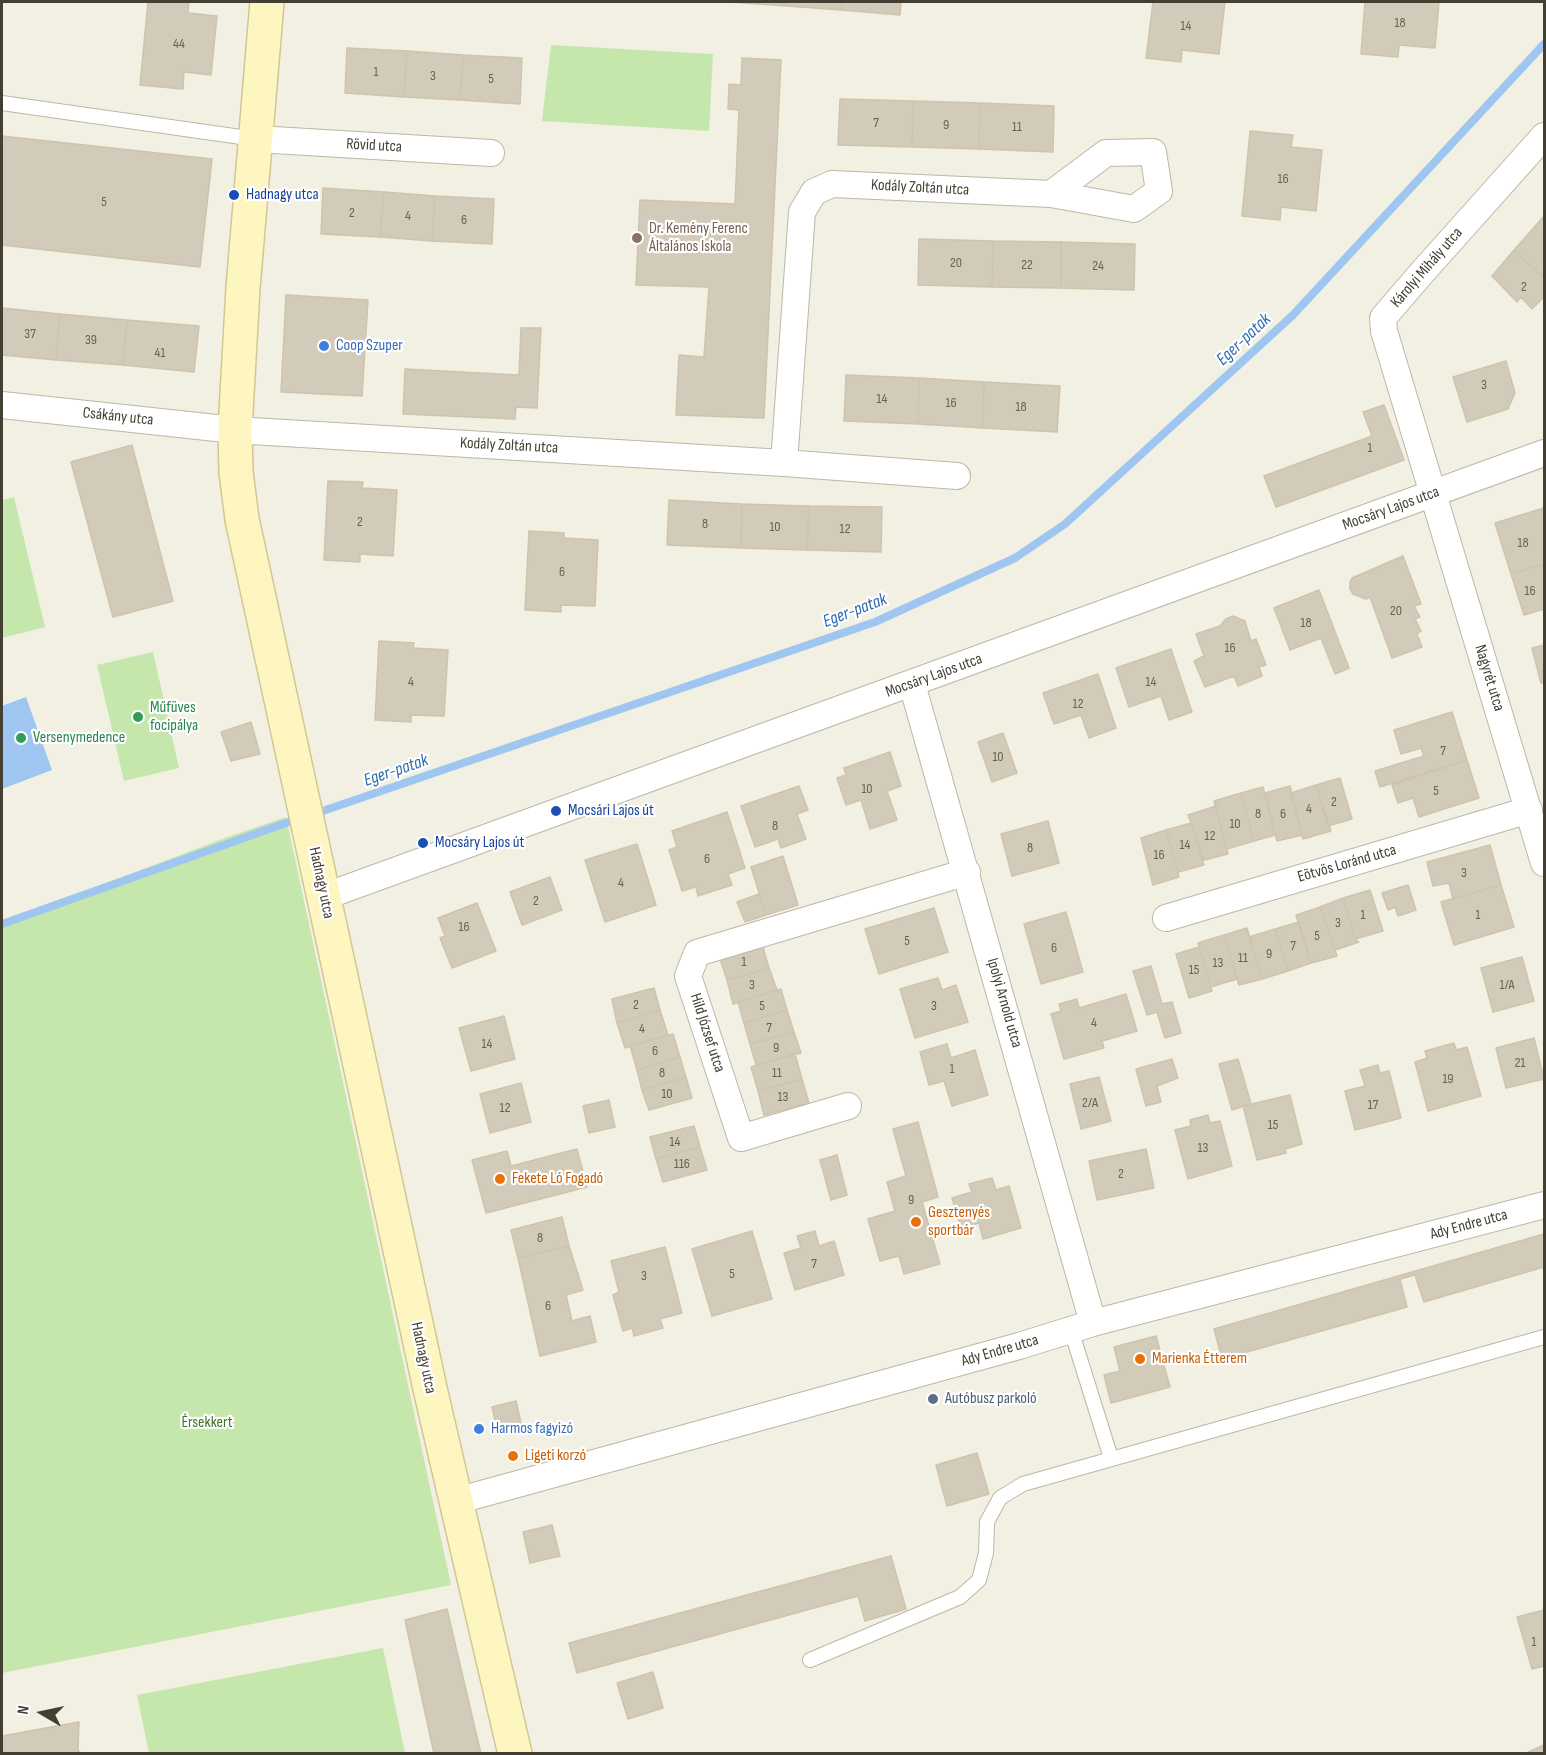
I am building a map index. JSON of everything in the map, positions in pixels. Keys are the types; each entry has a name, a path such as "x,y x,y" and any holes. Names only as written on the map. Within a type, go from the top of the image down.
{"street":[{"name":"Hadnagy utca","path":"267,2 243,288 235,430 236,472 242,519 298,784 514,1754"},
{"name":"Károlyi Mihály utca","path":"1433,494 1384,331 1383,318 1545,136"},
{"name":"Rövid utca","path":"257,139 491,153"},
{"name":"Kodály Zoltán utca","path":"784,463 802,212 814,192 832,184 1051,194"},
{"name":"Csákány utca","path":"2,405 235,430"},
{"name":"Kodály Zoltán utca","path":"235,430 784,463 957,476"},
{"name":"Mocsáry Lajos utca","path":"323,897 1545,453"},
{"name":"Nagyrét utca","path":"1433,494 1545,863"},
{"name":"Ipolyi Arnold utca","path":"912,684 967,872 1082,1327"},
{"name":"Eötvös Loránd utca","path":"1166,918 1529,810"},
{"name":"Hild József utca","path":"848,1106 741,1138 688,976 697,953 967,872"},
{"name":"Ady Endre utca","path":"456,1501 1082,1327 1545,1205"}],"lane":[{"path":"2,103 257,139"},
{"path":"1082,1327 1111,1458"},
{"path":"810,1660 960,1597 979,1580 986,1553 987,1522 1000,1498 1023,1484 1545,1337"}],"green space":[{"path":"551,45 713,54 709,131 542,121"},
{"path":"14,497 45,627 2,638 2,500"},
{"name":"Műfüves focipálya","path":"153,652 179,768 124,781 97,665"},
{"name":"Érsekkert","path":"286,817 451,1585 2,1673 2,923"},
{"path":"383,1648 405,1753 149,1753 137,1695"}],"water":[{"name":"Versenymedence","path":"26,697 52,770 2,789 2,706"}],"building":[{"path":"148,2 189,2 188,13 217,16 211,75 184,72 183,89 140,85"},
{"path":"730,2 787,2 787,6"},
{"path":"787,2 842,2 841,10 787,6"},
{"path":"842,2 901,2 900,15 841,10"},
{"path":"1153,2 1225,2 1219,54 1182,50 1181,62 1146,58"},
{"path":"1365,2 1439,2 1435,48 1399,45 1398,57 1361,54"},
{"path":"347,48 407,51 404,97 345,93"},
{"path":"407,51 463,55 460,100 404,97"},
{"path":"463,55 522,58 520,104 460,100"},
{"path":"742,58 781,60 764,418 676,415 679,355 704,357 709,287 636,285 640,200 735,204 739,110 728,109 729,84 741,85"},
{"path":"840,99 913,101 912,147 838,145"},
{"path":"913,101 980,103 979,149 912,147"},
{"path":"980,103 1054,106 1053,152 979,149"},
{"path":"1250,131 1293,135 1291,147 1322,150 1316,211 1281,207 1280,220 1242,216"},
{"path":"2,136 212,159 200,267 2,245"},
{"path":"323,188 384,192 380,237 321,234"},
{"path":"384,192 435,196 432,241 380,237"},
{"path":"435,196 494,199 492,244 432,241"},
{"path":"1544,216 1544,278 1514,250"},
{"path":"919,239 993,241 992,287 918,285"},
{"path":"993,241 1061,242 1061,288 992,287"},
{"path":"1061,242 1135,244 1134,290 1061,288"},
{"path":"1514,250 1544,278 1544,297 1532,309 1521,297 1517,302 1492,276"},
{"name":"Coop Szuper","path":"286,295 368,300 362,396 281,392"},
{"path":"2,308 60,314 56,360 2,355"},
{"path":"60,314 127,320 123,365 56,360"},
{"path":"127,320 199,326 194,372 123,365"},
{"path":"521,328 541,328 537,408 516,407 515,419 403,414 405,369 519,375"},
{"path":"1506,361 1515,393 1508,409 1467,422 1453,377"},
{"path":"846,375 919,378 918,424 844,421"},
{"path":"919,378 984,382 983,428 918,424"},
{"path":"984,382 1060,386 1057,432 983,428"},
{"path":"1384,405 1404,460 1276,507 1264,476 1372,436 1363,412"},
{"path":"132,445 173,601 113,617 71,462"},
{"path":"328,481 363,482 362,488 397,490 393,556 360,554 360,562 324,560"},
{"path":"669,500 742,504 741,548 667,545"},
{"path":"742,504 809,506 807,550 741,548"},
{"path":"809,506 882,507 881,552 807,550"},
{"path":"1544,508 1544,564 1511,574 1495,523"},
{"path":"529,531 564,533 564,538 598,540 595,606 561,605 561,612 525,610"},
{"path":"1403,556 1421,604 1414,606 1420,617 1415,619 1421,631 1417,634 1422,647 1392,658 1370,597 1366,599 1353,594 1350,582 1352,578"},
{"path":"1544,564 1544,609 1524,615 1511,574"},
{"path":"1319,590 1349,668 1335,674 1321,638 1290,650 1274,608"},
{"path":"1233,616 1245,621 1251,641 1256,639 1266,665 1259,667 1262,676 1238,686 1234,676 1205,687 1194,661 1204,656 1196,634 1220,626 1226,619"},
{"path":"379,641 414,643 413,648 448,650 444,716 411,715 411,722 375,720"},
{"path":"1544,645 1544,682 1541,683 1532,648"},
{"path":"1171,649 1192,712 1169,720 1161,696 1129,707 1116,668"},
{"path":"1098,674 1116,728 1089,738 1081,715 1054,724 1043,693"},
{"path":"1452,712 1467,760 1380,787 1375,771 1424,756 1421,748 1401,754 1394,730"},
{"path":"251,722 260,754 231,761 221,732"},
{"path":"1003,733 1017,773 992,782 978,742"},
{"path":"890,752 901,786 887,791 897,820 870,829 861,800 846,805 837,778 846,775 844,768"},
{"path":"1467,760 1479,798 1419,817 1413,798 1398,803 1392,785"},
{"path":"1340,778 1352,819 1328,826 1316,785"},
{"path":"1316,785 1331,831 1303,839 1291,793"},
{"path":"799,786 808,810 797,814 806,839 781,848 778,839 755,847 741,806"},
{"path":"1290,786 1302,835 1277,841 1265,793"},
{"path":"1263,787 1275,835 1254,841 1241,793"},
{"path":"1241,793 1254,841 1227,849 1214,801"},
{"path":"1216,806 1228,854 1204,860 1188,815"},
{"path":"727,812 745,868 728,874 732,885 698,896 696,887 682,891 669,850 677,847 672,831"},
{"path":"1048,821 1059,863 1012,876 1001,834"},
{"path":"1191,823 1204,865 1178,872 1166,830"},
{"path":"1166,830 1179,877 1153,885 1141,838"},
{"path":"637,844 656,905 605,922 585,860"},
{"path":"1490,845 1501,885 1453,899 1449,883 1433,886 1427,862"},
{"path":"783,856 798,905 766,915 751,867"},
{"path":"550,877 562,910 522,925 510,892"},
{"path":"1408,885 1416,910 1398,916 1395,907 1388,910 1382,893"},
{"path":"1501,885 1514,927 1454,945 1441,902"},
{"path":"1370,890 1383,931 1355,939 1343,898"},
{"path":"759,894 766,915 745,922 737,902"},
{"path":"1343,898 1355,939 1359,942 1335,950 1320,907"},
{"path":"477,903 496,951 452,968 440,938 445,936 438,918"},
{"path":"1320,907 1337,956 1311,963 1296,915"},
{"path":"934,908 948,952 879,974 865,929"},
{"path":"1066,912 1083,972 1041,984 1024,924"},
{"path":"1299,922 1311,963 1288,971 1275,929"},
{"path":"1247,928 1262,979 1239,985 1224,935"},
{"path":"1275,929 1288,971 1262,979 1249,937"},
{"path":"1224,935 1237,979 1211,987 1198,943"},
{"path":"762,944 769,968 727,980 719,956"},
{"path":"1199,947 1212,991 1189,998 1176,954"},
{"path":"1522,957 1534,1001 1493,1012 1481,968"},
{"path":"1151,966 1162,1004 1172,1002 1181,1033 1165,1038 1157,1012 1147,1015 1133,971"},
{"path":"769,968 777,990 733,1004 727,980"},
{"path":"938,978 942,990 956,985 968,1022 915,1038 900,989"},
{"path":"654,988 660,1010 617,1023 612,999"},
{"path":"781,989 787,1010 744,1023 738,1002"},
{"path":"1126,994 1137,1031 1102,1041 1104,1048 1064,1059 1051,1014 1061,1011 1059,1004 1077,999 1079,1008"},
{"path":"660,1010 668,1035 625,1048 617,1023"},
{"path":"787,1010 794,1032 750,1044 744,1023"},
{"path":"504,1016 515,1059 471,1071 459,1028"},
{"path":"794,1032 801,1053 756,1065 750,1044"},
{"path":"673,1034 680,1057 637,1070 630,1046"},
{"path":"1534,1038 1544,1079 1506,1088 1496,1048"},
{"path":"1454,1043 1456,1050 1467,1047 1481,1096 1428,1111 1415,1062 1427,1058 1425,1051"},
{"path":"947,1044 951,1058 975,1050 988,1095 952,1106 944,1081 929,1085 920,1052"},
{"path":"795,1054 802,1079 758,1091 751,1067"},
{"path":"680,1057 686,1077 642,1090 637,1070"},
{"path":"1172,1059 1178,1078 1157,1086 1161,1102 1146,1106 1136,1069"},
{"path":"1238,1059 1251,1104 1232,1110 1219,1064"},
{"path":"1378,1065 1380,1073 1389,1071 1401,1118 1355,1130 1345,1091 1365,1086 1360,1070"},
{"path":"686,1077 692,1098 649,1110 642,1090"},
{"path":"1099,1077 1111,1121 1081,1129 1070,1084"},
{"path":"802,1079 809,1103 764,1115 758,1091"},
{"path":"521,1083 531,1122 490,1133 480,1094"},
{"path":"1290,1095 1302,1144 1285,1149 1286,1153 1257,1160 1243,1106"},
{"path":"609,1100 615,1127 589,1133 583,1106"},
{"path":"1208,1115 1210,1123 1220,1121 1232,1166 1188,1179 1175,1130 1191,1126 1190,1120"},
{"path":"918,1122 938,1197 922,1202 940,1264 904,1274 899,1256 880,1261 868,1219 895,1211 887,1182 906,1176 893,1129"},
{"path":"694,1126 700,1147 656,1159 650,1137"},
{"path":"700,1147 707,1170 663,1182 656,1159"},
{"path":"577,1149 587,1187 486,1213 472,1160 507,1151 511,1166"},
{"path":"1146,1149 1154,1188 1097,1200 1089,1161"},
{"path":"837,1155 847,1195 831,1200 820,1160"},
{"path":"992,1178 996,1190 1009,1186 1021,1228 983,1239 979,1223 961,1228 952,1198 972,1192 969,1184"},
{"path":"562,1217 569,1246 518,1258 511,1230"},
{"path":"752,1231 772,1299 712,1316 692,1249"},
{"path":"815,1231 819,1246 834,1241 844,1275 795,1290 784,1253 801,1248 797,1236"},
{"path":"1544,1234 1544,1267 1424,1302 1415,1275 1400,1279 1407,1307 1222,1359 1214,1329"},
{"path":"569,1246 583,1290 566,1295 572,1321 590,1316 596,1342 540,1356 518,1258"},
{"path":"665,1247 682,1313 660,1319 663,1328 634,1336 632,1328 623,1331 613,1295 619,1292 611,1261"},
{"name":"Marienka Étterem","path":"1156,1336 1170,1387 1111,1403 1104,1375 1120,1371 1114,1347"},
{"path":"516,1401 521,1423 497,1429 492,1407"},
{"path":"977,1453 989,1494 947,1506 936,1465"},
{"path":"552,1525 560,1556 530,1563 523,1532"},
{"path":"891,1556 906,1609 865,1621 858,1596 577,1673 569,1643"},
{"path":"447,1609 481,1754 434,1754 405,1620"},
{"path":"1544,1610 1544,1666 1532,1669 1517,1617"},
{"path":"653,1672 663,1708 628,1719 617,1683"},
{"path":"79,1722 78,1751 83,1754 2,1754 2,1736"},
{"path":"1544,1745 1544,1754 1529,1754 1528,1752"}],"waterway":[{"name":"Eger-patak","path":"314,814 875,622 1015,558 1065,524 1293,315 1544,44"},
{"name":"Eger-patak","path":"2,924 300,818"}],"place":[{"name":"Hadnagy utca","path":"234,195"},
{"name":"Dr. Kemény Ferenc Általános Iskola","path":"637,238"},
{"name":"Coop Szuper","path":"324,346"},
{"name":"Műfüves focipálya","path":"138,717"},
{"name":"Versenymedence","path":"21,738"},
{"name":"Mocsári Lajos út","path":"556,811"},
{"name":"Mocsáry Lajos út","path":"423,843"},
{"name":"Fekete Ló Fogadó","path":"500,1179"},
{"name":"Gesztenyés sportbár","path":"916,1222"},
{"name":"Marienka Étterem","path":"1140,1359"},
{"name":"Autóbusz parkoló","path":"933,1399"},
{"name":"Harmos fagyizó","path":"479,1429"},
{"name":"Ligeti korzó","path":"513,1456"}]}
